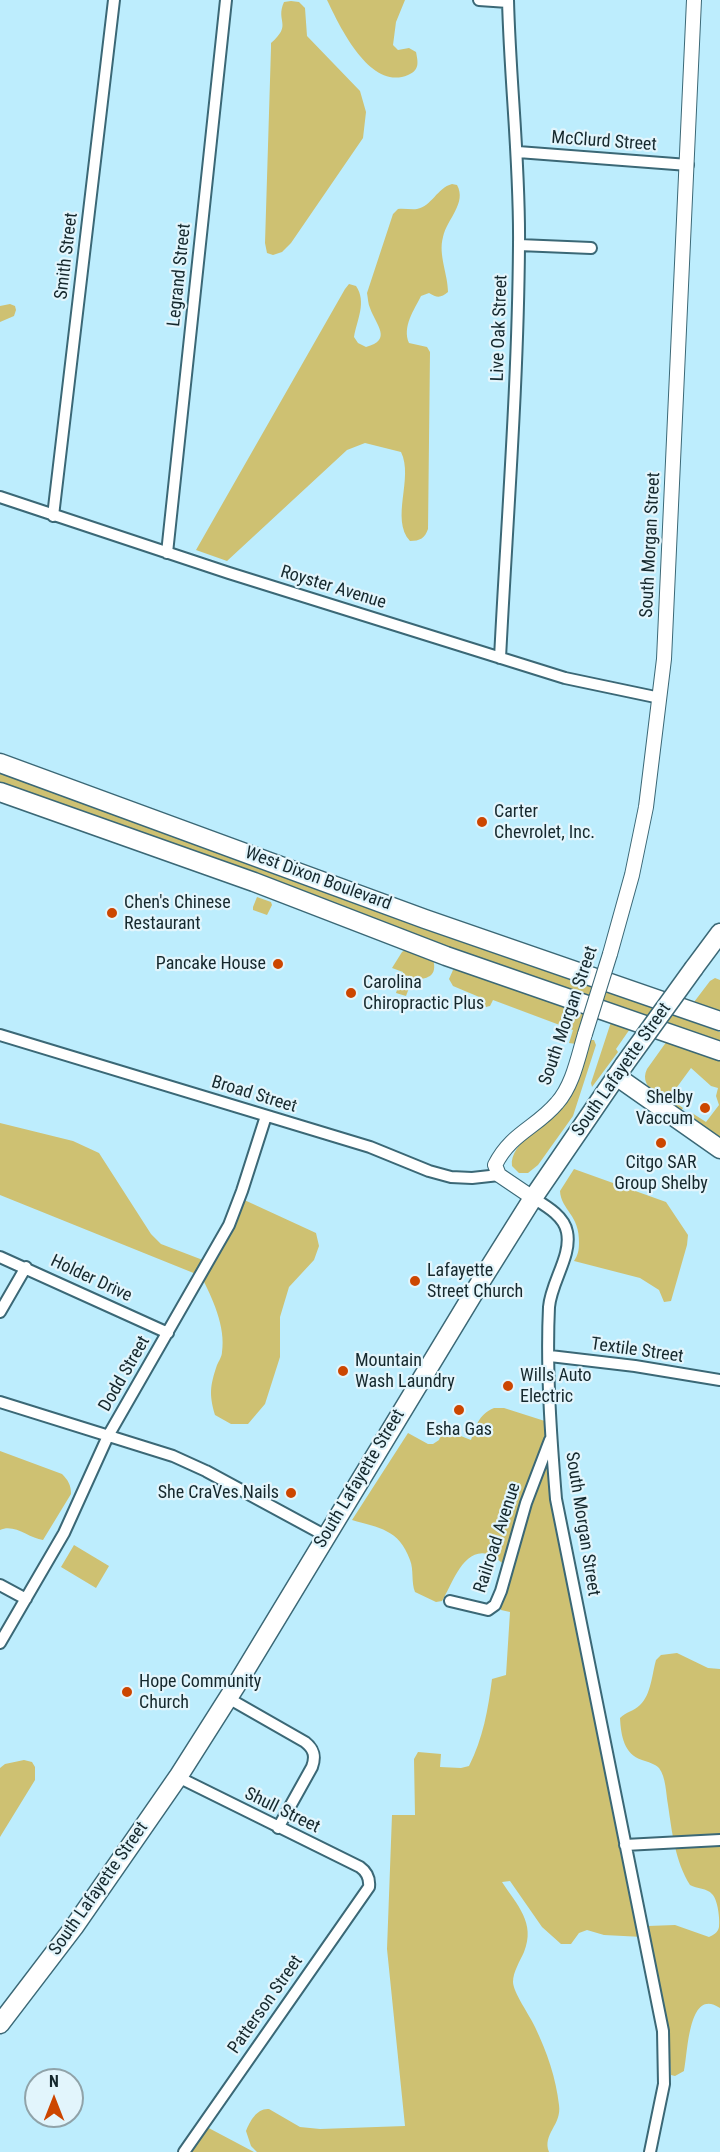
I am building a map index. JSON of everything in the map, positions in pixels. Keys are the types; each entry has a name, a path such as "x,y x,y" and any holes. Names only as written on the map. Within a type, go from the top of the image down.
{"main road":[{"name":"West Dixon Boulevard","path":"0,763 404,911 720,1021"},
{"name":"West Dixon Boulevard","path":"0,792 254,882 436,952 720,1051"},
{"name":"South Lafayette Street","path":"0,2024 74,1927 178,1777 533,1197 620,1071 720,933"},
{"path":"620,1071 720,1149"}],"street":[{"name":"Smith Street","path":"53,516 114,0"},
{"name":"Legrand Street","path":"167,553 226,0"},
{"path":"479,0 508,1"},
{"name":"South Morgan Street","path":"650,2152 664,2084 665,2047 556,1499 551,1437 550,1298 567,1250 568,1236 561,1219 499,1174 495,1165 512,1140 540,1120 557,1104 565,1092 610,954 632,875 646,807 664,659 694,0"},
{"name":"Live Oak Street","path":"500,658 515,372 519,245 518,152 508,1"},
{"name":"McClurd Street","path":"518,152 688,165"},
{"path":"519,245 591,248"},
{"name":"Royster Avenue","path":"0,497 167,553 565,678 660,698"},
{"name":"Broad Street","path":"0,1035 370,1147 429,1171 451,1177 472,1178 499,1174"},
{"name":"Dodd Street","path":"0,1643 64,1533 108,1436 229,1225 266,1116"},
{"name":"Holder Drive","path":"0,1257 168,1333"},
{"path":"0,1312 26,1267"},
{"name":"Textile Street","path":"550,1356 635,1366 720,1380"},
{"path":"0,1402 173,1456 206,1471 326,1536"},
{"name":"Railroad Avenue","path":"450,1601 488,1610 495,1605 512,1557 526,1503 551,1437"},
{"path":"0,1585 26,1599"},
{"path":"228,1698 305,1742 313,1751 312,1767 278,1828"},
{"name":"Shull Street","path":"178,1777 360,1867 368,1876"},
{"path":"625,1845 720,1840"},
{"name":"Patterson Street","path":"184,2152 369,1887 368,1876"}],"shaded area":[{"path":"327,0 405,0 396,22 393,45 398,50 409,48 416,52 418,62 415,71 408,75 394,77 381,74 369,65 348,40"},
{"path":"284,2 299,2 305,8 307,36 360,91 366,112 363,138 291,243 282,252 273,255 267,253 265,243 271,43 281,31"},
{"path":"452,184 457,185 460,198 445,230 442,244 448,292 439,297 429,293 421,296 407,331 409,343 427,347 430,352 428,529 424,537 410,541 404,532 402,510 405,474 401,452 365,443 347,450 227,561 196,550 349,284 356,286 361,298 354,337 358,343 366,347 379,340 380,331 369,306 367,293 393,214 398,209 422,207 442,189"},
{"path":"10,304 15,306 14,316 0,322 0,306"},
{"path":"0,772 720,1032 720,1045 0,788"},
{"path":"257,897 271,902 272,905 267,915 253,910"},
{"path":"405,950 433,959 434,965 430,976 412,980 406,996 396,993 403,972 392,968"},
{"path":"456,968 586,1011 576,1044 569,1043 573,1030 493,1000 490,1006 486,1007 483,1005 484,999 453,986 449,979"},
{"path":"715,978 720,980 720,1017 691,1006 710,981"},
{"path":"612,1019 632,1026 616,1049 618,1052 592,1087 591,1083"},
{"path":"591,1040 594,1040 596,1045 573,1116 538,1165 528,1173 519,1173 512,1166 517,1149 558,1111 569,1097"},
{"path":"667,1041 720,1061 720,1142 689,1118 692,1113 706,1122 719,1105 716,1096 718,1088 711,1086 691,1068 669,1098 683,1108 681,1111 661,1099 646,1083 647,1069"},
{"path":"0,1123 73,1141 99,1153 151,1234 161,1244 208,1262 240,1198 316,1233 319,1246 314,1260 289,1287 280,1317 280,1357 265,1404 248,1424 231,1424 215,1415 211,1390 222,1354 223,1342 214,1303 201,1276 0,1195"},
{"path":"574,1169 666,1202 688,1235 671,1301 664,1302 659,1290 640,1278 574,1261 578,1250 579,1234 574,1219 561,1198 560,1191"},
{"path":"494,1408 504,1408 551,1423 556,1499 643,1937 604,1935 587,1930 579,1933 571,1944 561,1944 542,1927 510,1881 502,1882 519,1907 528,1932 524,1952 514,1974 514,1986 543,2046 558,2095 559,2112 548,2140 549,2152 257,2152 251,2146 246,2131 254,2116 265,2109 269,2109 300,2127 320,2129 405,2126 387,1949 392,1815 415,1815 414,1759 418,1752 441,1754 440,1767 469,1766 484,1724 492,1679 506,1675 510,1612 501,1610 501,1591 508,1567 488,1554 479,1553 472,1556 459,1569 442,1601 436,1602 415,1592 411,1564 405,1550 394,1536 387,1531 352,1520 408,1433 428,1444 439,1440 443,1429 471,1440 481,1418"},
{"path":"0,1451 62,1474 69,1483 71,1494 43,1540 11,1528 0,1530"},
{"path":"74,1545 109,1566 96,1588 61,1567"},
{"path":"677,1653 708,1668 720,1669 720,2008 709,2004 701,2006 692,2025 684,2071 675,2076 671,2075 667,2021 648,1926 675,1925 709,1937 718,1929 718,1910 712,1894 690,1885 685,1876 675,1846 663,1776 656,1765 636,1757 627,1749 621,1731 620,1718 644,1701 656,1660 661,1655"},
{"path":"24,1760 32,1762 35,1767 35,1780 0,1837 0,1768 5,1764"},
{"path":"203,2125 254,2152 184,2152"}],"place":[{"name":"Carter Chevrolet, Inc.","path":"482,822"},
{"name":"Chen's Chinese Restaurant","path":"112,913"},
{"name":"Pancake House","path":"278,964"},
{"name":"Carolina Chiropractic Plus","path":"351,993"},
{"name":"Shelby Vaccum","path":"705,1108"},
{"name":"Citgo SAR Group Shelby","path":"661,1143"},
{"name":"Lafayette Street Church","path":"415,1281"},
{"name":"Mountain Wash Laundry","path":"343,1371"},
{"name":"Wills Auto Electric","path":"508,1386"},
{"name":"Esha Gas","path":"459,1410"},
{"name":"She CraVes Nails","path":"291,1493"},
{"name":"Hope Community Church","path":"127,1692"}]}
